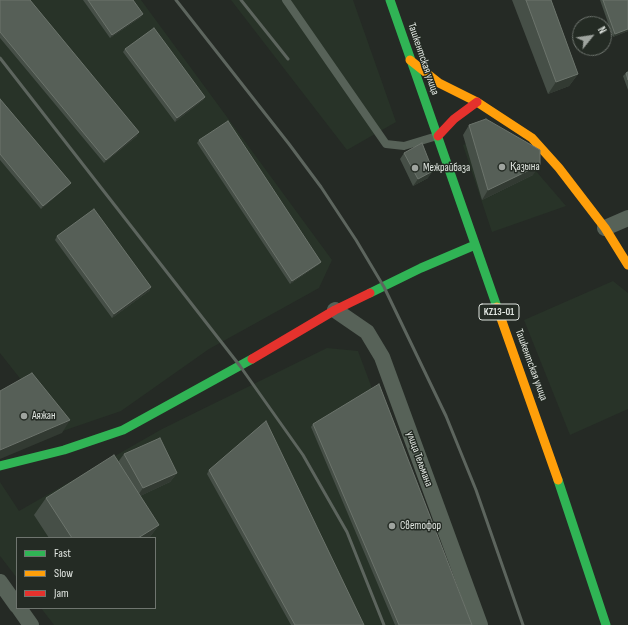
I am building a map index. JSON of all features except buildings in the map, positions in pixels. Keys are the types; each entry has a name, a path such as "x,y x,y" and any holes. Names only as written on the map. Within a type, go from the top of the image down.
{"main road":[{"name":"Ташкентская улица","path":"390,0 540,426 606,625"},
{"path":"410,60 439,83 477,102 532,138 559,168 605,228 628,265"},
{"path":"438,136 454,119 477,102"},
{"path":"0,466 64,450 123,430 240,366 335,310 421,268 475,245"}],"street":[{"path":"605,228 628,218"},
{"name":"улица Тельмана","path":"335,310 367,332 382,357 480,625"},
{"path":"0,582 16,604"},
{"path":"19,609 31,625"}],"lane":[{"path":"286,0 386,144 404,146 438,136"}],"shaded area":[{"path":"0,0 141,0 332,260 319,288 209,349 121,411 48,436 33,395 0,353"},
{"path":"231,0 353,0 396,122 347,150"},
{"path":"497,132 523,156 566,206 492,232 463,145"},
{"path":"613,281 628,293 628,409 570,435 524,320"},
{"path":"327,348 358,351 461,625 54,625 42,609 156,609 156,537 16,537 16,577 0,556 0,482 19,511 162,429"}],"railway":[{"path":"176,0 321,187 356,240 384,287 446,416 476,490 523,625"},
{"path":"241,0 288,59"},
{"path":"0,58 240,366 303,455 347,532 384,625"}],"traffic: fast":[{"path":"390,0 497,307"},
{"path":"370,293 421,268 475,245"},
{"path":"0,466 64,450 123,430 252,359"},
{"path":"558,480 606,625"}],"traffic: slow":[{"path":"410,60 439,83 477,102 532,138 559,168 605,228 628,265"},
{"path":"497,307 558,480"}],"traffic: jam":[{"path":"438,136 454,119 477,102"},
{"path":"252,359 335,310 370,293"}],"place":[{"name":"Қазына","path":"502,167"},
{"name":"Межрайбаза","path":"415,168"},
{"name":"Аяжан","path":"24,416"},
{"name":"Светофор","path":"392,526"}]}
